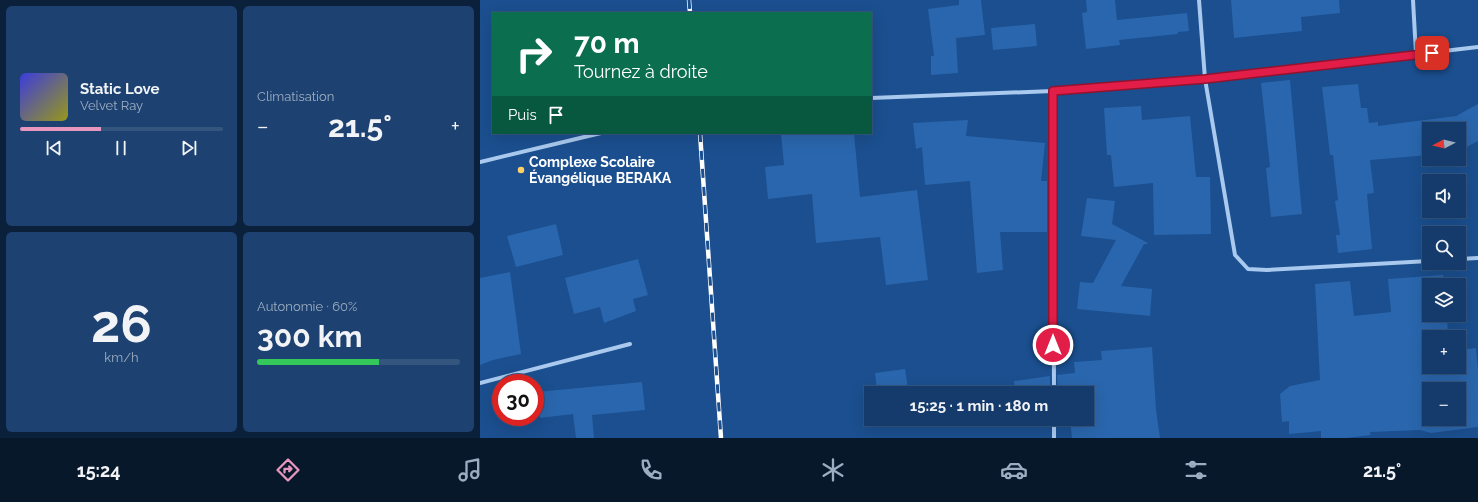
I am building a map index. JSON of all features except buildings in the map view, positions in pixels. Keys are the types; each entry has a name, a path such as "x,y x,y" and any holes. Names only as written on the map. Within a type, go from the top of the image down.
{"street":[{"path":"1199,0 1205,79 1235,255 1248,269 1267,270 1422,261"},
{"path":"1413,0 1416,54"},
{"path":"872,98 1053,91 1205,79 1478,47"},
{"path":"1053,91 1054,386"},
{"path":"480,162 597,134"},
{"path":"1466,259 1478,258"},
{"path":"480,383 630,344"},
{"path":"1054,426 1054,438"}],"railway":[{"path":"689,0 690,12"},
{"path":"700,134 721,438"}],"place":[{"name":"Complexe Scolaire Évangélique BERAKA","path":"521,170"}],"route":[{"path":"1053,345 1053,91 1205,79 1432,53"}]}
